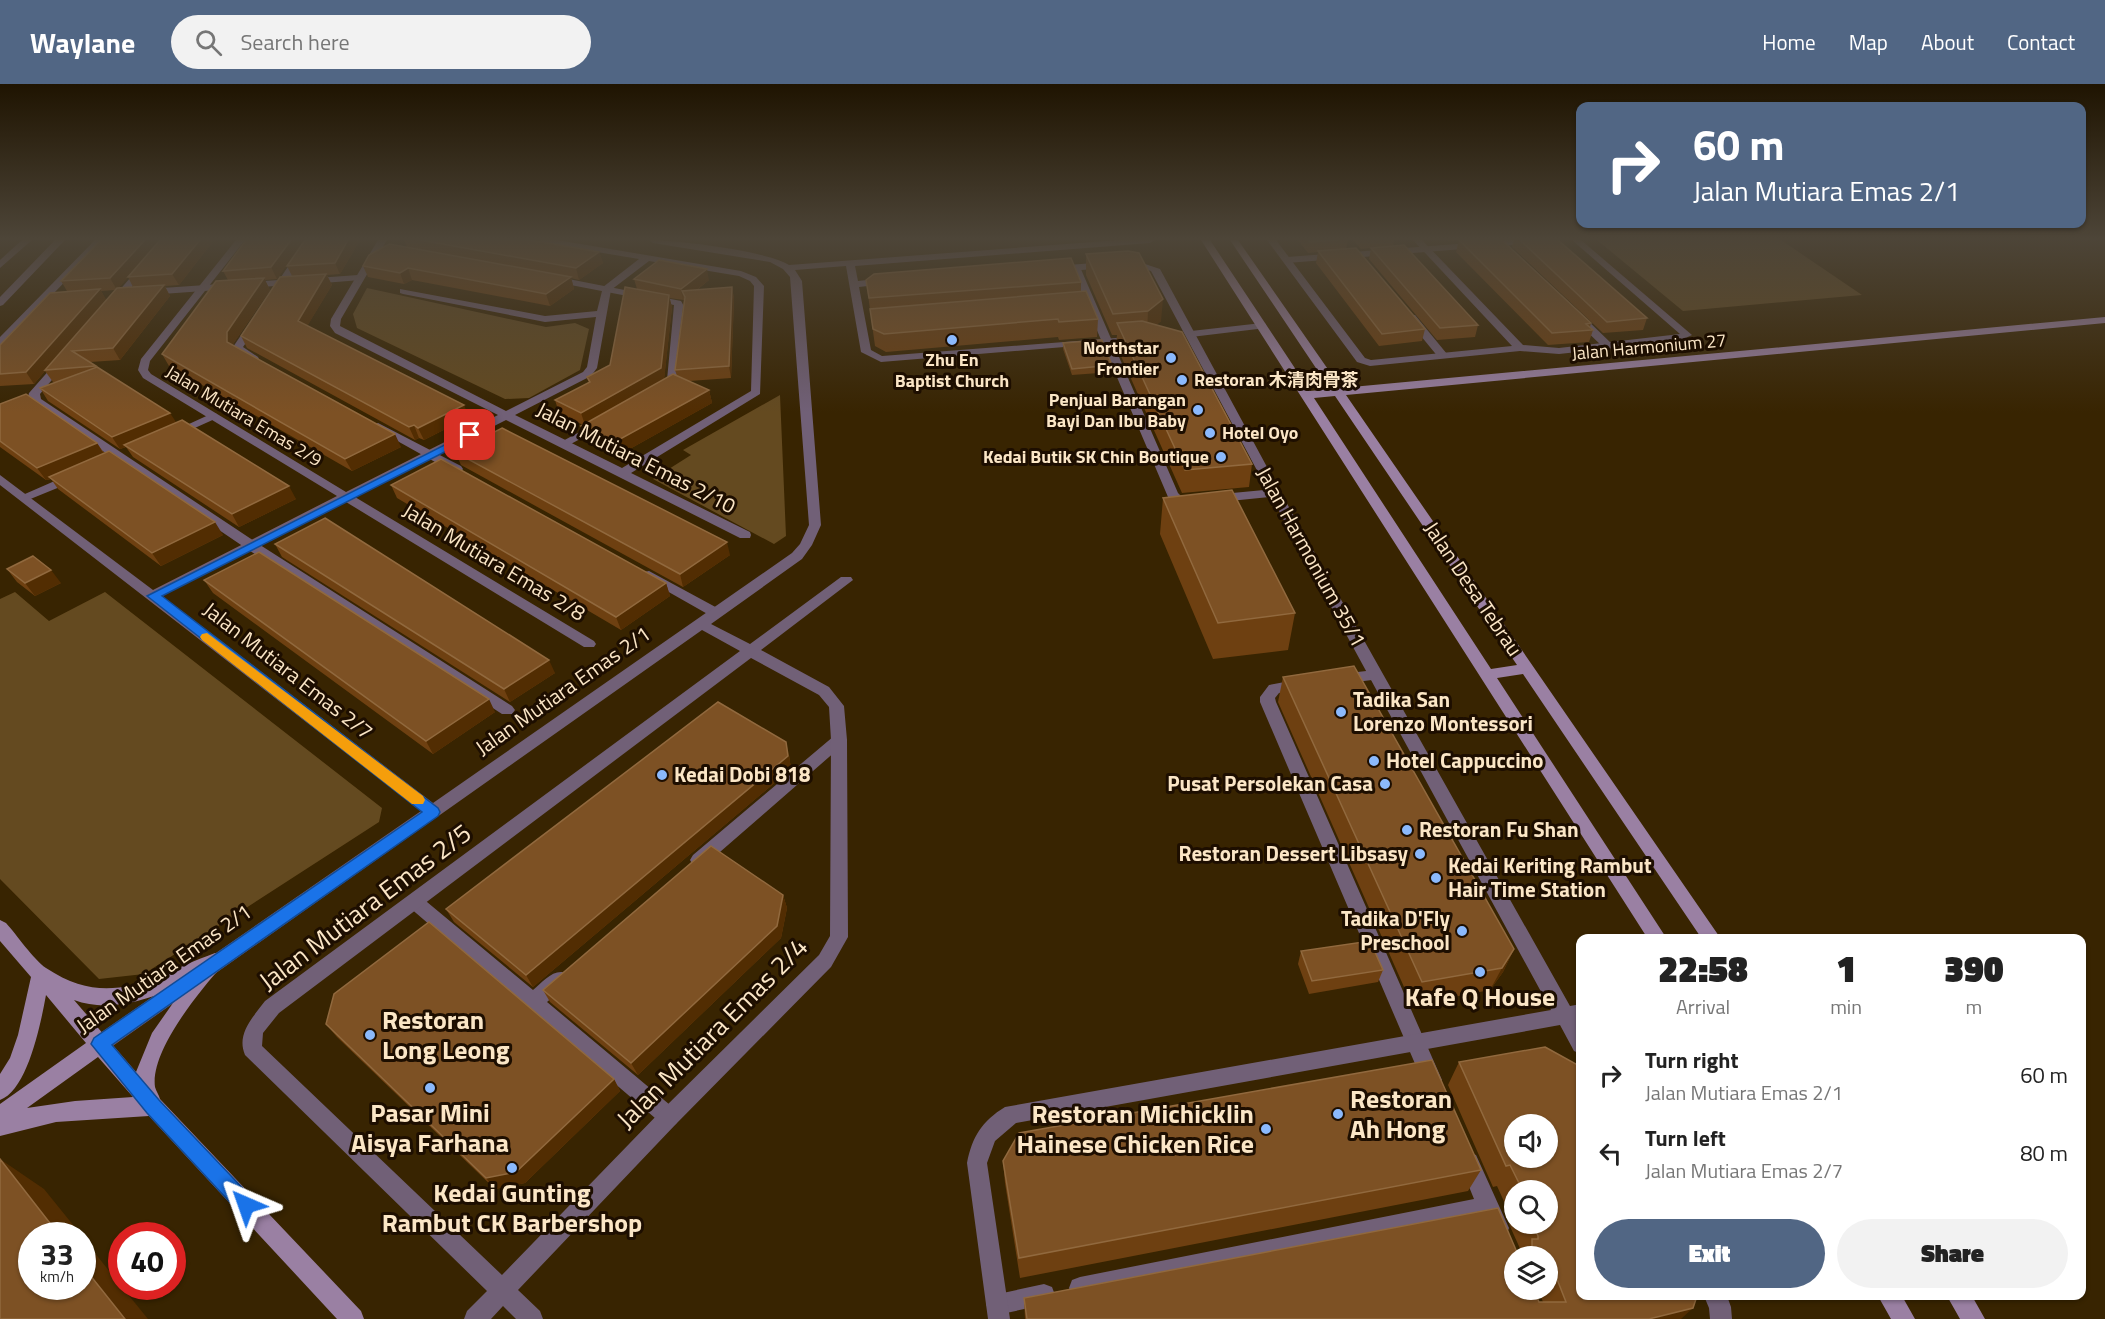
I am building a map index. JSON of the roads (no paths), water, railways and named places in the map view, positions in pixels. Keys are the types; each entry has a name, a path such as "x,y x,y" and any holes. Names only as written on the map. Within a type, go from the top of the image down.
{"street":[{"path":"0,343 50,298"},
{"path":"105,312 113,298"},
{"name":"Jalan Mutiara Emas 2/9","path":"194,298 146,361 142,369 147,376 346,498"},
{"path":"270,301 272,298"},
{"name":"Jalan Mutiara Emas 2/10","path":"347,298 336,319 335,326 339,331 745,535"},
{"path":"437,298 545,319 601,314"},
{"path":"153,596 508,416 589,372 604,298"},
{"path":"655,393 672,381 680,305 671,300 657,298"},
{"path":"623,473 752,396 758,388 759,298"},
{"name":"Jalan Mutiara Emas 2/1","path":"0,1116 215,961 433,812 797,556 806,545 815,525 798,298"},
{"path":"859,298 866,321 866,352 880,359 1149,337"},
{"path":"1084,298 1107,340 1172,494 1178,500 1275,493"},
{"name":"Jalan Harmonium 35/1","path":"1168,298 1186,334 1375,675 1573,1014"},
{"name":"Jalan Desa Tebrau","path":"1244,298 1655,934"},
{"name":"Jalan Desa Tebrau","path":"1273,298 1709,934"},
{"path":"1315,298 1361,360 1370,363 1520,348 1559,351 1679,338 1687,335 1643,298"},
{"path":"1472,298 1520,348"},
{"path":"1400,305 1443,356"},
{"path":"1575,314 1608,346"},
{"path":"258,318 238,348 265,364"},
{"name":"Jalan Harmonium 27","path":"1306,395 2105,320"},
{"path":"1186,334 1262,326"},
{"path":"74,348 35,393 34,399 252,546 507,710"},
{"path":"161,439 213,416"},
{"path":"369,421 472,477"},
{"path":"565,443 605,421"},
{"path":"24,497 88,470"},
{"name":"Jalan Mutiara Emas 2/7","path":"0,479 433,812"},
{"name":"Jalan Mutiara Emas 2/8","path":"346,498 589,644"},
{"path":"636,568 716,613"},
{"name":"Jalan Mutiara Emas 2/5","path":"532,1319 252,1049 254,1030 272,1007 846,580"},
{"name":"Jalan Mutiara Emas 2/4","path":"475,1319 669,1116 825,961 836,945 840,927 839,740 836,706 829,695 701,624"},
{"path":"1486,675 1527,668"},
{"path":"1375,675 1274,689 1267,697 1438,1093"},
{"path":"689,869 839,740"},
{"path":"415,902 669,1116"},
{"path":"0,928 153,1107 353,1319"},
{"path":"40,974 83,995 114,996 182,977 215,961"},
{"path":"153,1107 145,1088 152,1051 176,1011 215,961"},
{"path":"533,1002 576,965"},
{"path":"0,1091 16,1069 27,1044 40,974"},
{"path":"1488,1207 998,1311 977,1164 981,1141 995,1124 1012,1114 1573,1014"},
{"path":"0,1126 25,1116 67,1111 153,1107"},
{"path":"1461,1145 1505,1246"},
{"path":"1717,1300 1721,1319"},
{"path":"1892,1300 1904,1319"},
{"path":"1961,1300 1974,1319"}],"place":[{"name":"Zhu En Baptist Church","path":"952,340"},
{"name":"Northstar Frontier","path":"1171,358"},
{"name":"Restoran 木清肉骨茶","path":"1182,380"},
{"name":"Penjual Barangan Bayi Dan Ibu Baby","path":"1198,410"},
{"name":"Hotel Oyo","path":"1210,433"},
{"name":"Kedai Butik SK Chin Boutique","path":"1221,457"},
{"name":"Tadika San Lorenzo Montessori","path":"1341,712"},
{"name":"Hotel Cappuccino","path":"1374,761"},
{"name":"Kedai Dobi 818","path":"662,775"},
{"name":"Pusat Persolekan Casa","path":"1385,784"},
{"name":"Restoran Fu Shan","path":"1407,830"},
{"name":"Restoran Dessert Libsasy","path":"1420,854"},
{"name":"Kedai Keriting Rambut Hair Time Station","path":"1436,878"},
{"name":"Tadika D'Fly Preschool","path":"1462,931"},
{"name":"Kafe Q House","path":"1480,972"},
{"name":"Restoran Long Leong","path":"370,1035"},
{"name":"Pasar Mini Aisya Farhana","path":"430,1088"},
{"name":"Restoran Ah Hong","path":"1338,1114"},
{"name":"Restoran Michicklin Hainese Chicken Rice","path":"1266,1129"},
{"name":"Kedai Gunting Rambut CK Barbershop","path":"512,1168"}]}
